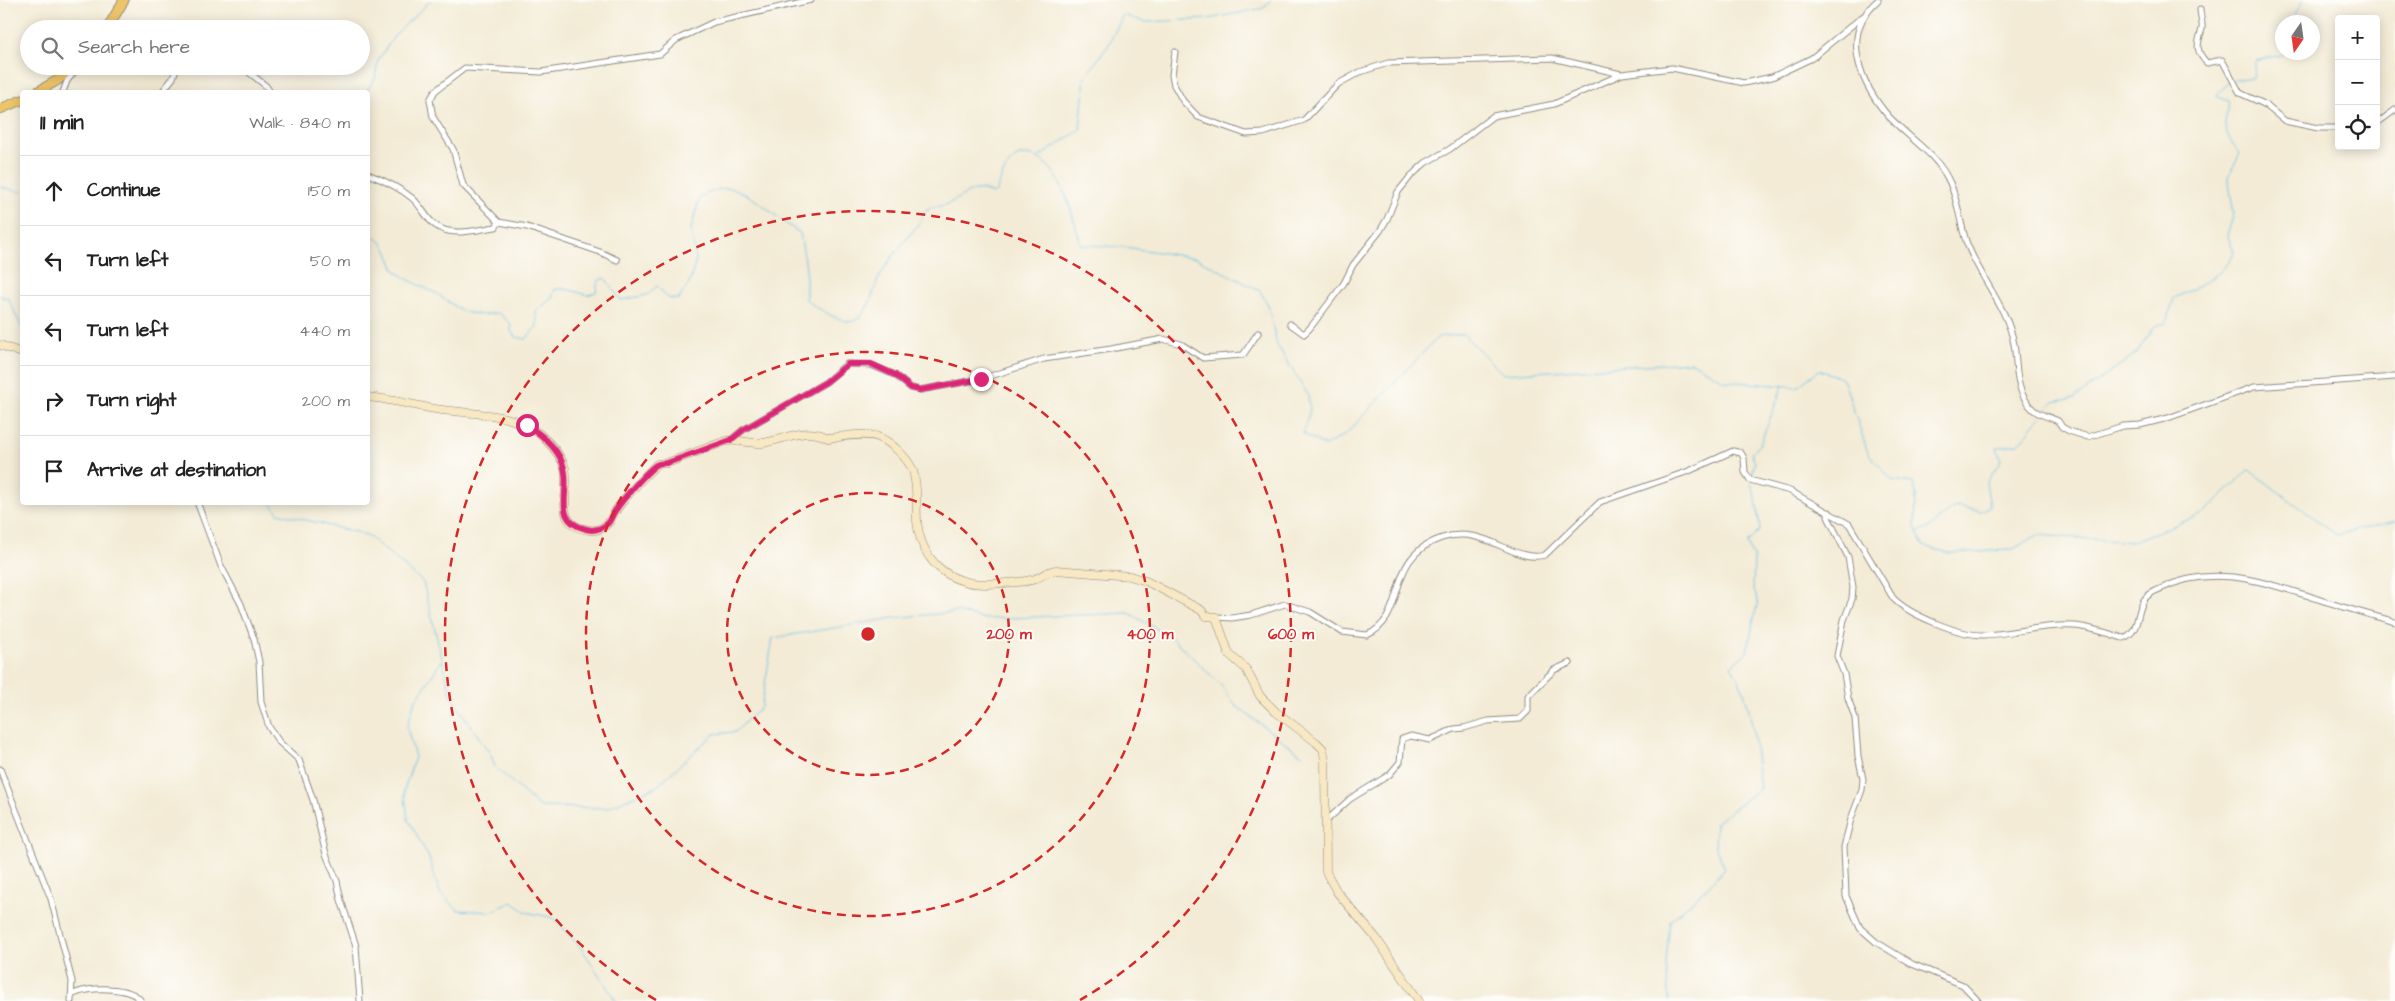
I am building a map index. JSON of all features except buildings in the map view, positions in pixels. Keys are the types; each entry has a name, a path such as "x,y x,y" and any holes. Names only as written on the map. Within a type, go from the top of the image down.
{"main road":[{"path":"112,20 124,0"},
{"path":"40,90 63,75"},
{"path":"0,110 20,101"}],"street":[{"path":"617,260 600,252 527,227 498,222 463,185 453,149 432,115 430,100 435,91 465,68 541,72 660,54 676,40 714,22 811,0"},
{"path":"1290,324 1304,334 1310,328 1344,283 1353,265 1384,225 1398,192 1425,163 1450,150 1493,116 1554,104 1622,74 1672,68 1744,83 1772,77 1812,58 1863,17 1878,0"},
{"path":"2200,9 2202,28 2197,39 2201,57 2207,63 2222,60 2240,93 2264,104 2285,121 2318,128 2335,128"},
{"path":"1863,17 1855,51 1866,83 1885,112 1942,167 1951,185 1967,242 1986,283 1999,300 2007,322 2015,345 2016,366 2024,398 2038,415 2058,421 2062,427 2077,435 2088,436 2123,426 2140,425 2168,418 2254,387 2395,376"},
{"path":"1175,52 1172,74 1174,85 1183,101 1198,117 1246,134 1263,133 1304,120 1338,84 1360,72 1388,63 1552,58 1622,74"},
{"path":"63,90 72,75"},
{"path":"164,90 174,75"},
{"path":"253,75 269,90"},
{"path":"2380,121 2395,110"},
{"path":"370,175 393,185 412,198 436,226 449,232 496,227 498,222"},
{"path":"370,397 451,412 498,416 527,425 544,438 564,466 566,479 564,504 567,517 578,527 590,530 603,527 609,523 620,504 657,464 667,463 731,440 743,430 826,382 848,364 871,364 895,375 911,388 920,390 981,379 1044,359 1111,350 1163,339 1181,344 1203,358 1243,355 1258,333"},
{"path":"0,345 20,352"},
{"path":"731,440 763,443 793,434 821,434 828,438 877,437 893,447 912,469 918,523 922,539 935,566 943,572 971,582 986,584 1035,579 1048,571 1056,570 1130,576 1146,581 1201,610 1206,616 1232,618 1285,604 1310,612 1342,632 1367,635 1380,627 1390,612 1405,565 1413,556 1440,539 1456,535 1479,536 1521,554 1533,557 1544,555 1600,502 1689,471 1733,451 1741,453 1744,458 1745,472 1750,480 1790,491 1850,524 1854,529 1860,546 1893,598 1901,607 1917,617 1967,632 1980,635 2034,626 2075,626 2123,638 2128,636 2135,628 2144,599 2157,590 2178,580 2212,576 2260,580 2395,622"},
{"path":"197,505 221,566 241,604 254,639 260,662 261,702 267,722 273,734 302,766 326,854 337,881 356,946 360,1001"},
{"path":"1829,512 1828,517 1848,557 1853,587 1852,599 1844,620 1837,656 1844,674 1848,698 1855,718 1858,756 1863,779 1862,790 1851,819 1844,847 1846,896 1860,928 1876,942 1912,964 1963,985 1971,991 1978,1001"},
{"path":"1216,617 1229,654 1246,669 1260,696 1276,712 1308,734 1323,749 1326,760 1326,872 1329,880 1376,938 1419,1001"},
{"path":"1325,822 1350,799 1389,775 1400,762 1402,738 1411,736 1430,740 1454,729 1488,721 1520,719 1528,711 1528,696 1554,670 1570,663"},
{"path":"0,769 50,897 72,981 71,1001"},
{"path":"72,994 79,991 115,990 136,995 141,1001"}],"waterway":[{"path":"367,90 375,78 378,60 395,35 431,0"},
{"path":"1039,157 1080,130 1085,77 1108,46 1123,15 1145,22 1209,19 1264,8 1270,0"},
{"path":"2295,15 2303,0"},
{"path":"2234,79 2253,78 2256,61 2275,56"},
{"path":"2043,414 2053,402 2075,398 2134,355 2156,325 2167,323 2174,298 2209,280 2230,260 2234,252 2227,235 2234,214 2228,177 2240,153 2230,140 2225,128 2228,101 2216,96 2230,80"},
{"path":"370,236 379,240 386,248 395,270 407,279 437,294 463,312 483,315 499,313 511,324 511,331 515,337 526,339 537,326 536,311 552,298 555,289 566,289 588,295 596,292 598,281 605,278 621,300 647,295 657,286 668,298 679,299 690,282 696,260 691,229 700,197 719,189 730,188 748,195 800,233 806,268 806,299 829,314 844,320 854,321 863,314 881,274 891,258 920,222 926,211 948,204 975,190 986,191 992,194 996,192 1008,165 1018,157 1024,155 1032,156 1042,161 1051,169 1059,181 1070,207 1081,245 1125,247 1196,258 1260,291 1268,305 1277,345 1308,395 1310,410 1303,434 1325,446 1346,434 1438,337 1463,334 1503,374 1692,362 1725,381 1797,387 1819,370 1840,377 1844,381 1868,453 1892,480 1913,483 1916,493 1915,527 1923,546 1949,553 2011,550 2038,535 2131,542 2203,514 2249,470 2337,535 2395,521"},
{"path":"0,187 20,192"},
{"path":"0,296 8,298 20,324"},
{"path":"1751,477 1755,463 1751,453 1760,444 1783,385"},
{"path":"1918,532 1927,529 1956,506 1981,511 1990,506 1986,483 2001,460 1997,447 2019,444 2040,417"},
{"path":"1669,1001 1666,962 1670,921 1704,891 1725,868 1715,847 1716,823 1760,788 1749,709 1739,680 1731,666 1747,652 1758,600 1753,589 1754,559 1747,543 1760,530 1756,499 1751,483"},
{"path":"273,505 278,513 367,535 423,582 452,698 491,755 495,767 540,807 606,808 656,787 714,734 735,732 761,707 773,638 894,618 957,612 985,619 1129,613 1172,638 1220,684 1235,705 1302,755"},
{"path":"443,659 414,703 407,728 415,757 404,790 408,819 429,858 440,893 458,910 490,912 512,902 526,912 554,918 582,949 616,1001"}],"route":[{"path":"527,425 544,438 564,466 566,479 564,504 567,517 578,527 596,530 609,523 620,504 657,464 667,463 731,440 743,430 826,382 848,364 871,364 895,375 901,382 911,388 920,390 981,379"}]}
